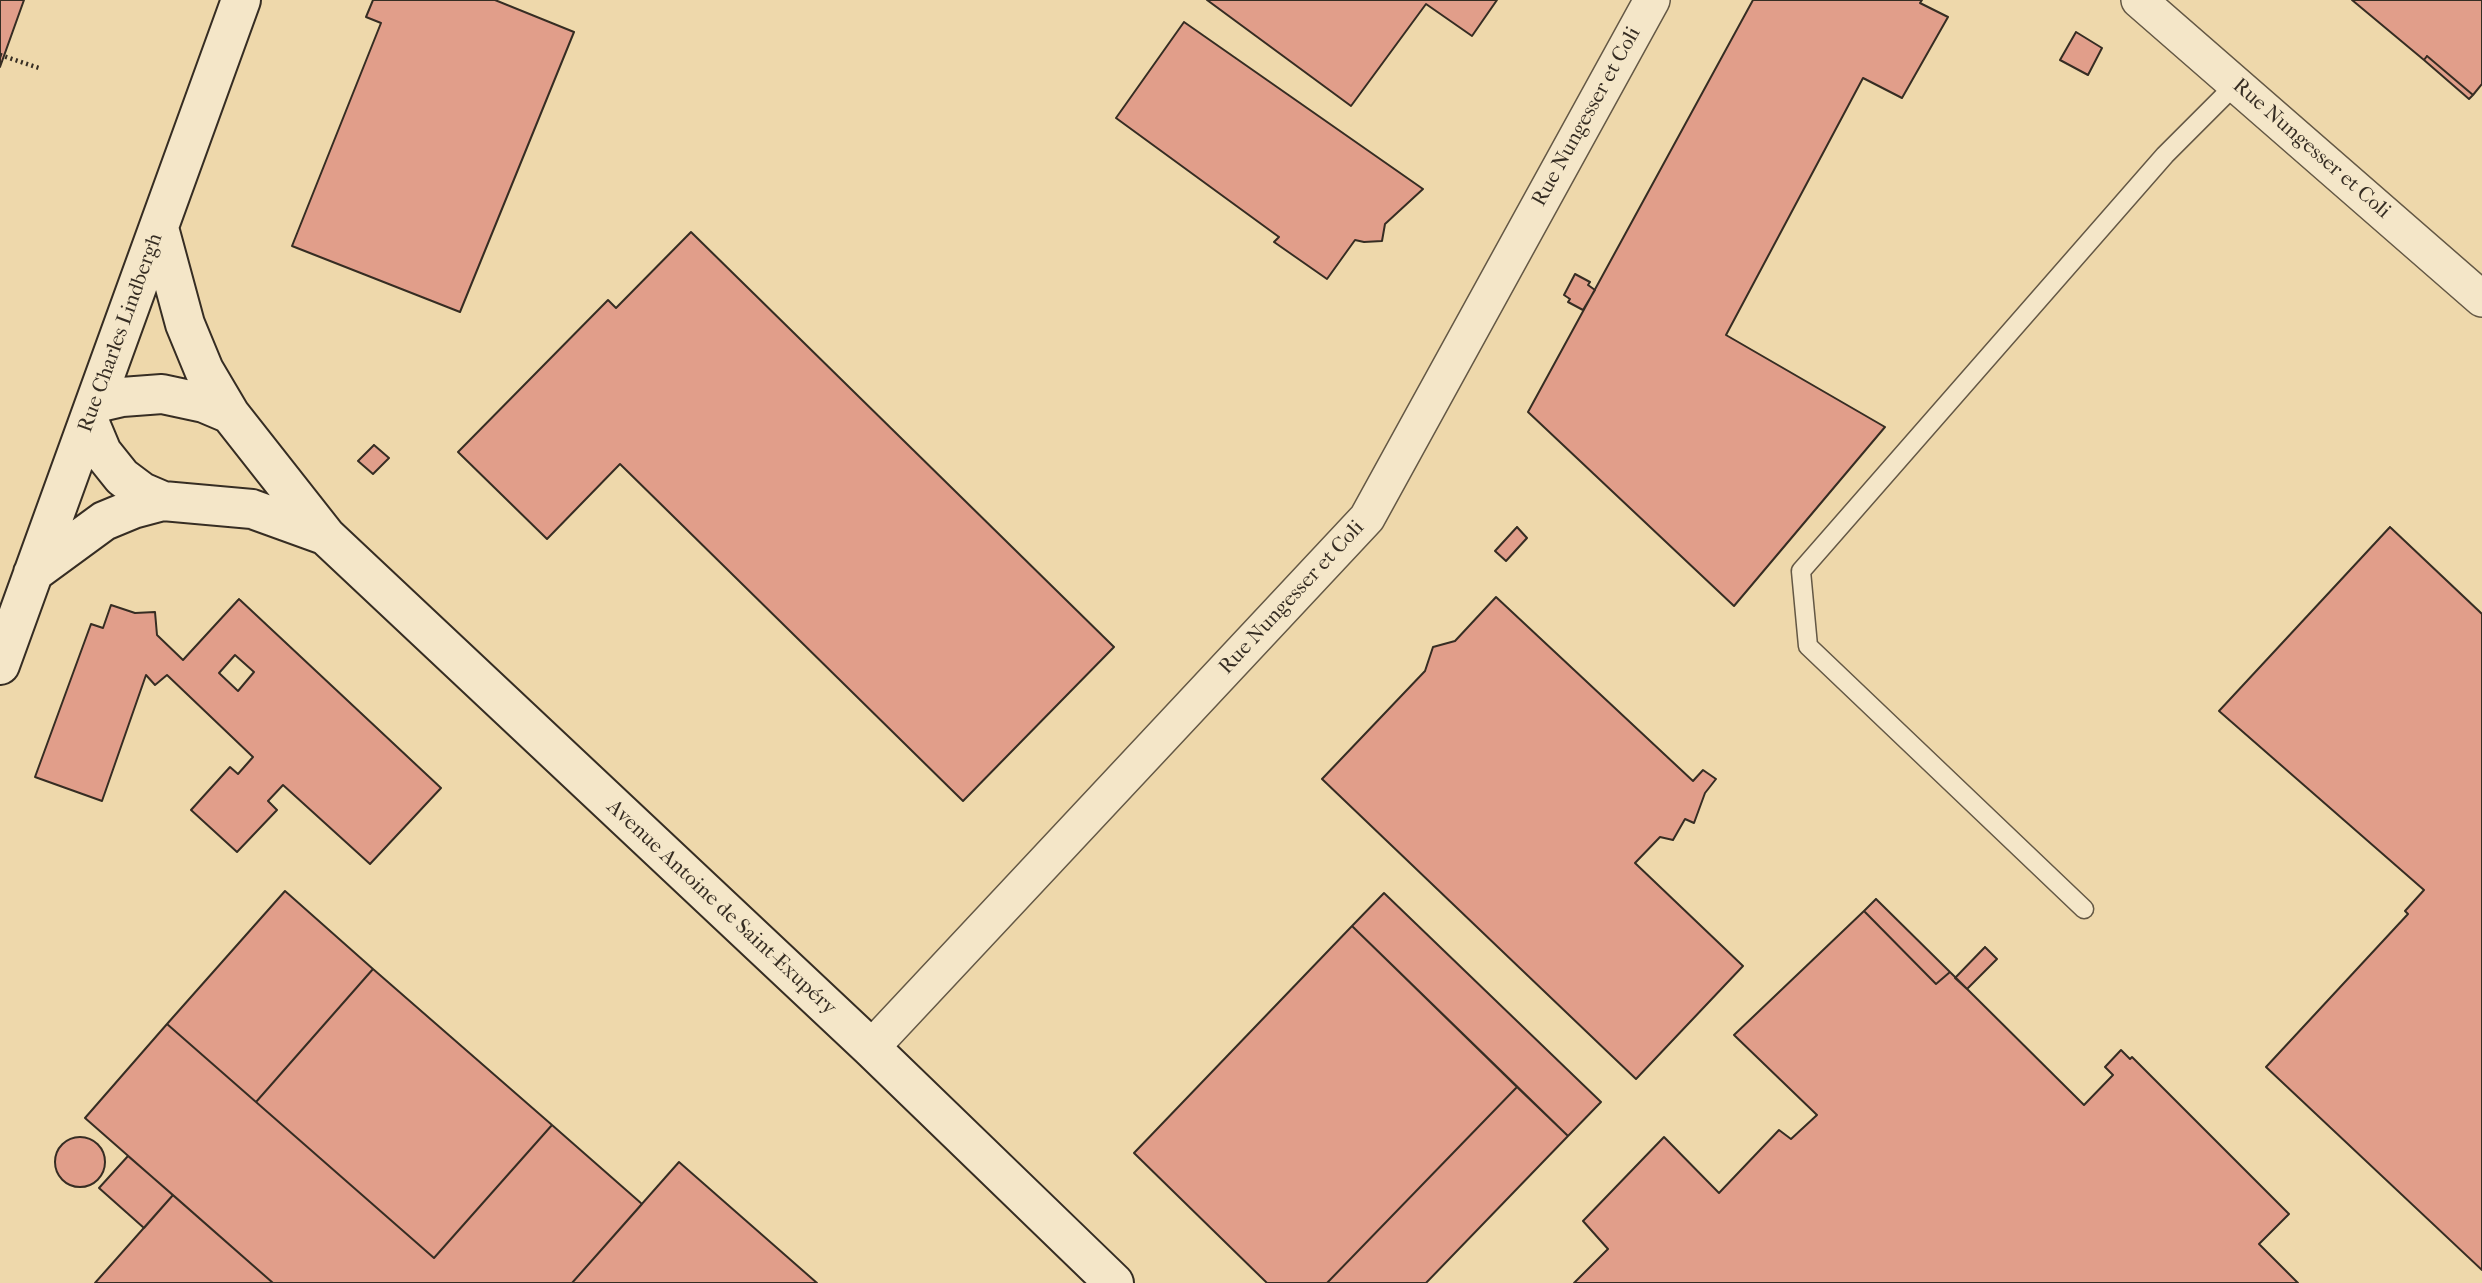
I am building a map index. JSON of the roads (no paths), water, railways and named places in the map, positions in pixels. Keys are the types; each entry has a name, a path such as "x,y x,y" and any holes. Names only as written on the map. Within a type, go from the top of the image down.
{"street":[{"name":"Rue Charles Lindbergh","path":"0,665 241,0"},
{"name":"Rue Nungesser et Coli","path":"871,1048 1367,518 1652,0"},
{"name":"Rue Nungesser et Coli","path":"2139,0 2482,299"},
{"name":"Avenue Antoine de Saint-Exupéry","path":"159,228 185,324 204,370 230,415 326,536 871,1048 1114,1283"},
{"name":"Avenue Antoine de Saint-Exupéry","path":"230,415 204,403 162,394 122,397 93,412 102,452 122,477 142,492 163,501 252,509 326,536"},
{"name":"Avenue Antoine de Saint-Exupéry","path":"33,573 104,521 163,501"}],"lane":[{"path":"2084,909 1808,646 1801,571 2165,155 2236,84"}]}
